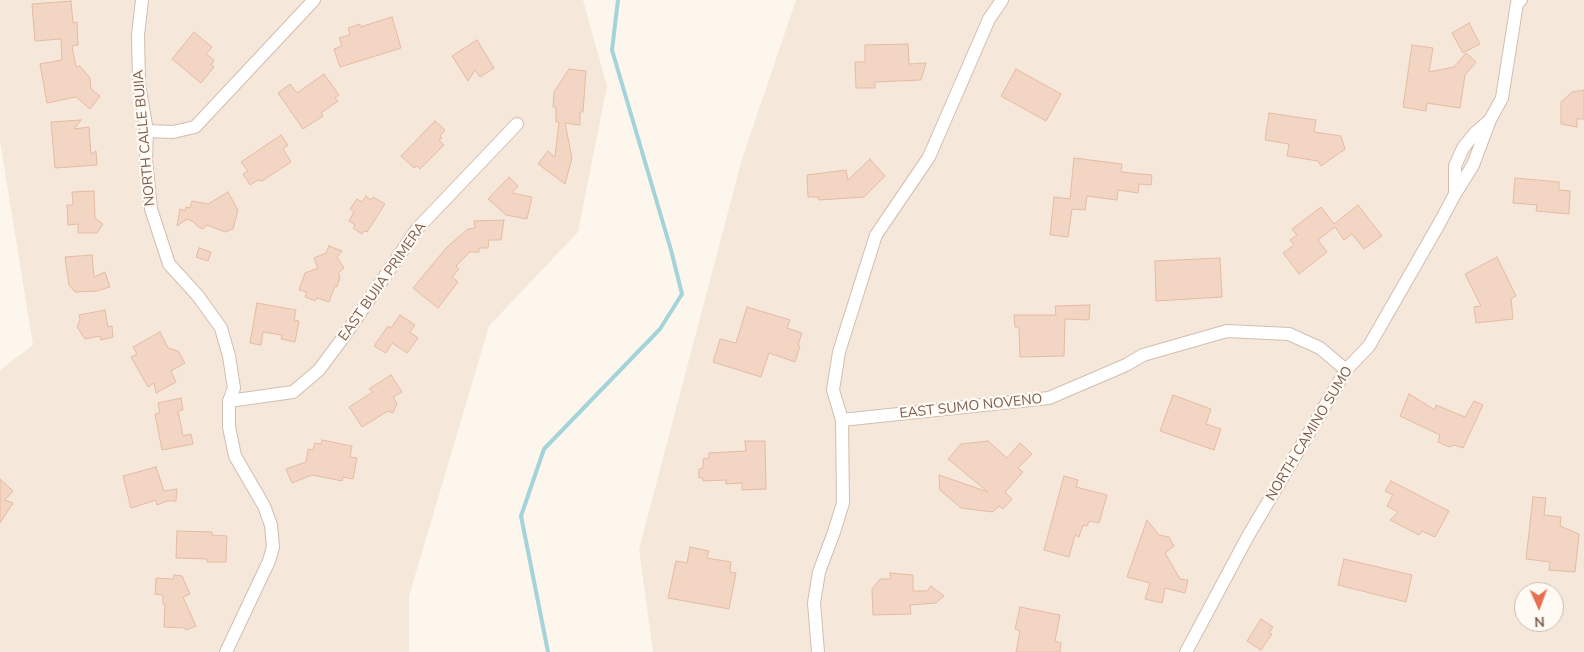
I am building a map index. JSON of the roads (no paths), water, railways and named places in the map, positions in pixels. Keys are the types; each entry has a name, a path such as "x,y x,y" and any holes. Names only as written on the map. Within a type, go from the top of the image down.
{"street":[{"name":"NORTH CALLE BUJIA","path":"142,0 138,35 139,84 146,131 146,159 151,209 169,264 198,296 221,328 229,356 234,388 229,401 229,427 236,456 264,506 271,525 273,547 270,561 226,652"},
{"path":"146,131 174,132 195,127 314,0"},
{"path":"818,652 814,611 815,595 819,572 843,503 842,420 832,390 839,352 876,236 929,157 989,19 1002,0"},
{"name":"NORTH CAMINO SUMO","path":"1186,652 1248,536 1346,370 1369,346 1439,224 1454,194 1473,165 1490,120 1502,98 1515,1"},
{"name":"EAST BUJIA PRIMERA","path":"229,401 292,392 319,370 345,336 417,229 517,124"},
{"name":"EAST SUMO NOVENO","path":"842,420 1049,398 1126,365 1143,355 1227,331 1289,334 1320,348 1346,370"}],"waterway":[{"path":"548,652 521,516 544,449 660,329 682,294 671,250 612,50 618,0"}]}
